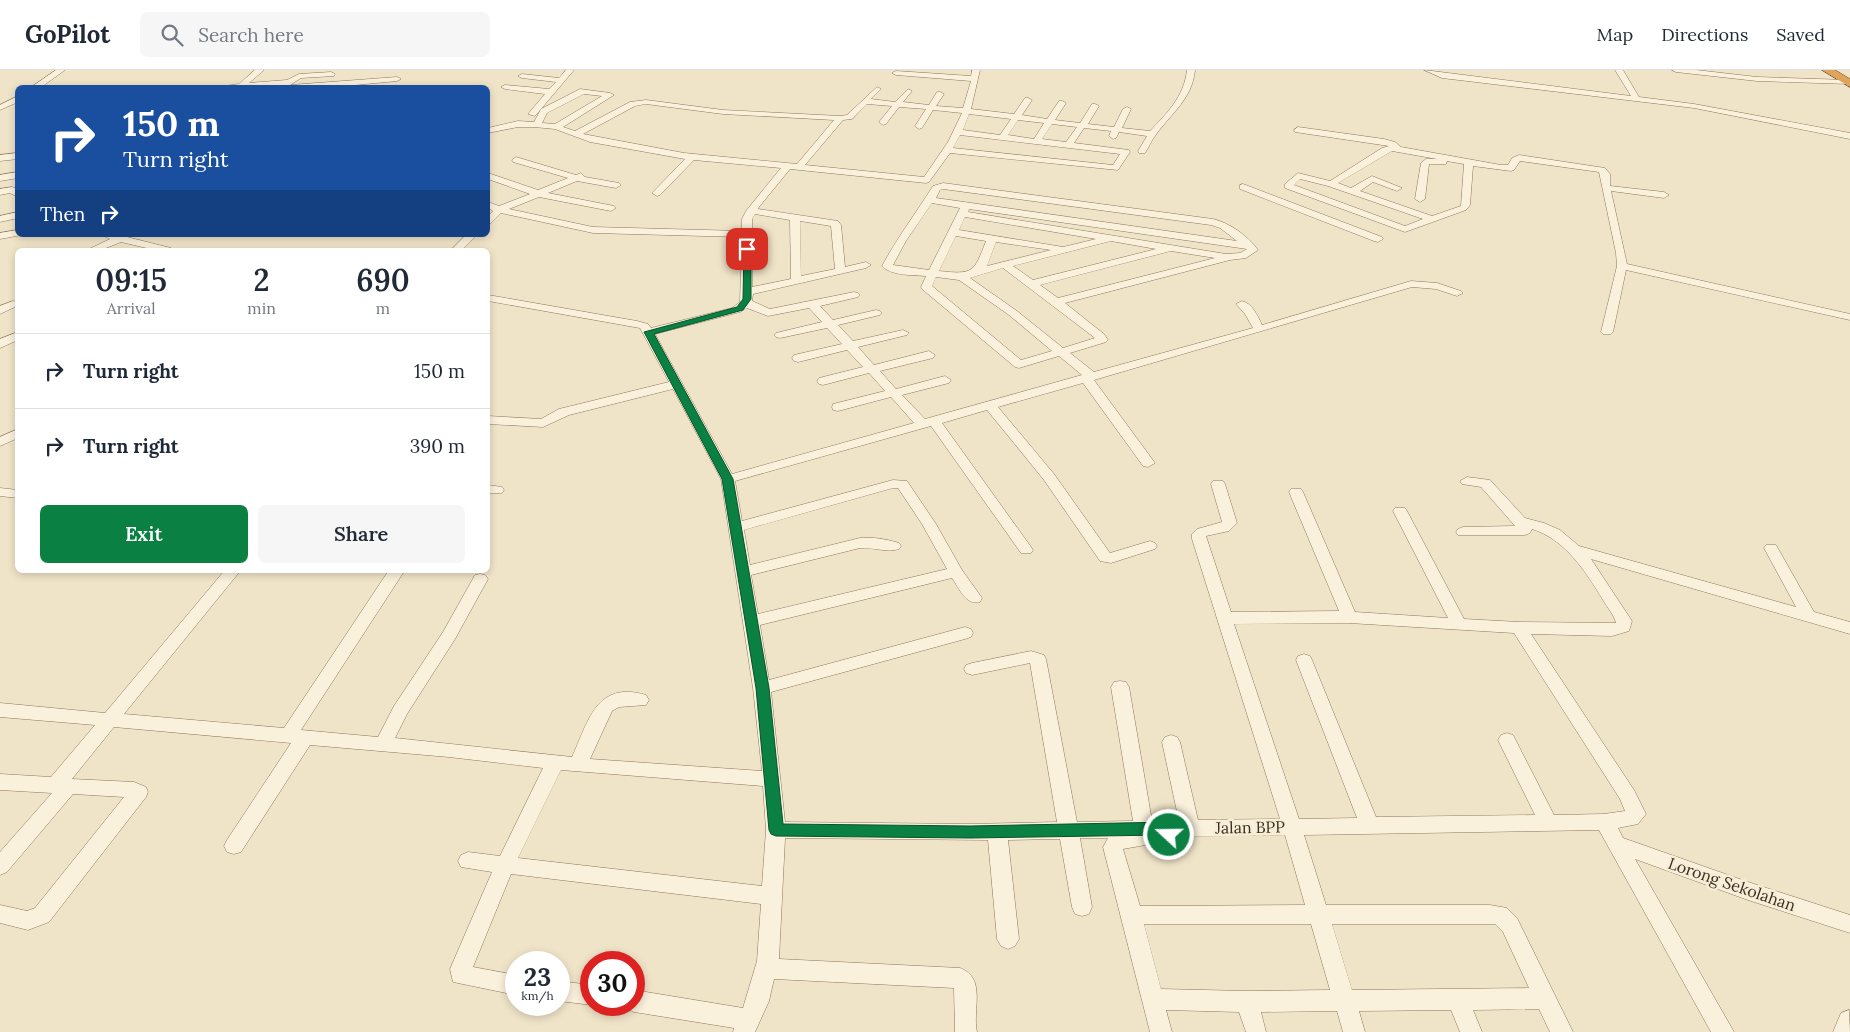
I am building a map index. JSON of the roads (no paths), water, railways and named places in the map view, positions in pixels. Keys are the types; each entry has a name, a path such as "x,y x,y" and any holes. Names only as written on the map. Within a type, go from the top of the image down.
{"highway":[{"path":"1827,70 1847,80"}],"street":[{"path":"38,85 61,70"},
{"path":"242,85 260,70"},
{"path":"524,124 570,70"},
{"path":"1142,151 1152,134 1178,106 1187,91 1190,84 1190,70"},
{"path":"1428,70 1442,76 1636,98 1717,110 1850,136"},
{"path":"1619,70 1636,98"},
{"path":"1676,70 1757,79 1847,80"},
{"path":"290,85 299,76 338,73"},
{"path":"490,130 524,124 538,124 556,127 598,140 692,157 926,180 943,160 957,132 973,94 975,74 896,73"},
{"path":"268,84 280,75"},
{"path":"522,76 562,80"},
{"path":"304,85 397,79"},
{"path":"254,85 278,85"},
{"path":"506,87 551,92"},
{"path":"576,134 633,104 646,102 723,112 840,118 849,116 877,88"},
{"path":"538,124 544,111 583,91 610,96 556,127"},
{"path":"883,122 908,91"},
{"path":"919,126 940,94"},
{"path":"0,99 15,98"},
{"path":"0,108 15,99"},
{"path":"1002,138 1028,100"},
{"path":"865,101 966,111 988,136 1126,152 1115,170 1081,164 948,150"},
{"path":"1036,142 1062,103"},
{"path":"1069,145 1095,106"},
{"path":"1107,150 1127,109"},
{"path":"957,132 976,123 1016,117 1152,134"},
{"path":"746,298 748,219 751,211 840,118"},
{"path":"1298,130 1384,142 1392,144 1397,148"},
{"path":"976,153 988,136"},
{"path":"1012,156 1023,140"},
{"path":"1045,160 1055,144"},
{"path":"1081,164 1089,148"},
{"path":"1331,184 1385,150 1397,148 1469,164"},
{"path":"0,158 15,156"},
{"path":"657,193 692,157"},
{"path":"1420,199 1424,162 1434,161 1511,168 1515,160 1524,158 1595,168 1604,172 1622,266 1607,332"},
{"path":"516,160 616,185"},
{"path":"1242,186 1373,241 1464,206 1469,164"},
{"path":"0,178 15,176"},
{"path":"1405,229 1284,188 1298,176 1331,184 1353,192 1391,195 1432,219"},
{"path":"490,177 538,194 610,208"},
{"path":"490,219 499,210 579,177"},
{"path":"1353,192 1363,185 1451,212"},
{"path":"1056,302 1232,258 1253,250 1224,226 1213,222 943,186 936,188 887,266 892,269 962,277 1013,313 1062,353 1088,378 1148,463"},
{"path":"1606,188 1664,195"},
{"path":"0,192 10,190 15,192"},
{"path":"930,200 965,210 1232,258"},
{"path":"490,206 499,210 593,230 748,234"},
{"path":"965,210 1119,226 1250,246"},
{"path":"965,210 926,284 930,292 1018,363 1024,364 1102,339 1004,264"},
{"path":"751,211 832,222 836,225 840,270"},
{"path":"0,219 15,216"},
{"path":"795,218 796,280"},
{"path":"1114,238 1119,226"},
{"path":"953,232 1066,249"},
{"path":"0,236 15,234"},
{"path":"113,237 158,248"},
{"path":"458,248 470,237"},
{"path":"978,271 993,242 991,238"},
{"path":"962,277 1004,264 1114,238"},
{"path":"97,248 119,239"},
{"path":"1031,284 1172,247"},
{"path":"648,332 736,310 746,298 796,280 866,265"},
{"path":"1622,266 1850,317"},
{"path":"728,479 1259,330 1411,284 1437,286 1457,293"},
{"path":"746,298 768,313 854,295"},
{"path":"490,298 644,326 728,479 762,688 776,830 766,969 758,1001 746,1026 645,1003"},
{"path":"0,311 13,304"},
{"path":"812,304 894,394 928,423 1026,550"},
{"path":"1242,304 1250,312 1259,330"},
{"path":"780,335 876,313"},
{"path":"798,358 903,333"},
{"path":"0,344 15,336"},
{"path":"823,381 929,355"},
{"path":"838,407 945,380"},
{"path":"490,420 543,423 564,412 677,384"},
{"path":"990,405 1049,477 1104,556 1111,558 1150,546"},
{"path":"0,442 15,434"},
{"path":"1463,532 1524,530 1525,528 1506,506 1493,496 1485,483 1467,481"},
{"path":"736,527 893,484 902,484 974,598"},
{"path":"1218,484 1230,523 1225,528 1203,531 1199,534 1199,539 1292,827 1354,1032"},
{"path":"0,492 15,494"},
{"path":"1296,492 1349,617"},
{"path":"1400,511 1459,624"},
{"path":"1520,522 1544,527 1577,550 1850,628"},
{"path":"743,572 860,543 871,542 894,546"},
{"path":"1771,548 1808,615"},
{"path":"1223,618 1349,617 1519,628 1612,630 1623,627 1624,621 1577,550"},
{"path":"752,621 956,572"},
{"path":"0,866 110,720 230,573"},
{"path":"234,846 297,736 395,573"},
{"path":"382,744 400,711 449,635 480,579"},
{"name":"Jalan BPP","path":"776,830 997,832 1604,822 1631,818 1636,814 1634,807 1519,628"},
{"path":"762,688 965,633"},
{"path":"972,669 1031,657 1038,659 1082,906"},
{"path":"1304,660 1370,826"},
{"path":"1120,688 1144,829"},
{"path":"578,765 606,704 618,700 640,700"},
{"path":"0,710 382,744 555,763 772,779"},
{"path":"1507,740 1549,823"},
{"path":"1161,1032 1132,915 1113,850 1114,844 1125,840 1169,835 1181,828 1171,742"},
{"path":"505,983 463,976 460,972 506,865 555,763"},
{"path":"0,782 134,790 139,792 42,915 28,920 0,914"},
{"path":"1604,822 1723,1032"},
{"path":"997,832 1008,939"},
{"name":"Lorong Sekolahan","path":"1615,843 1850,924"},
{"path":"468,861 772,896"},
{"path":"1132,915 1500,915 1510,925 1562,1032"},
{"path":"766,969 960,978 964,981 966,988 964,1026 966,1032"},
{"path":"1152,999 1246,1002 1546,998"},
{"path":"1457,999 1471,1032"},
{"path":"1246,1002 1256,1030"}]}
